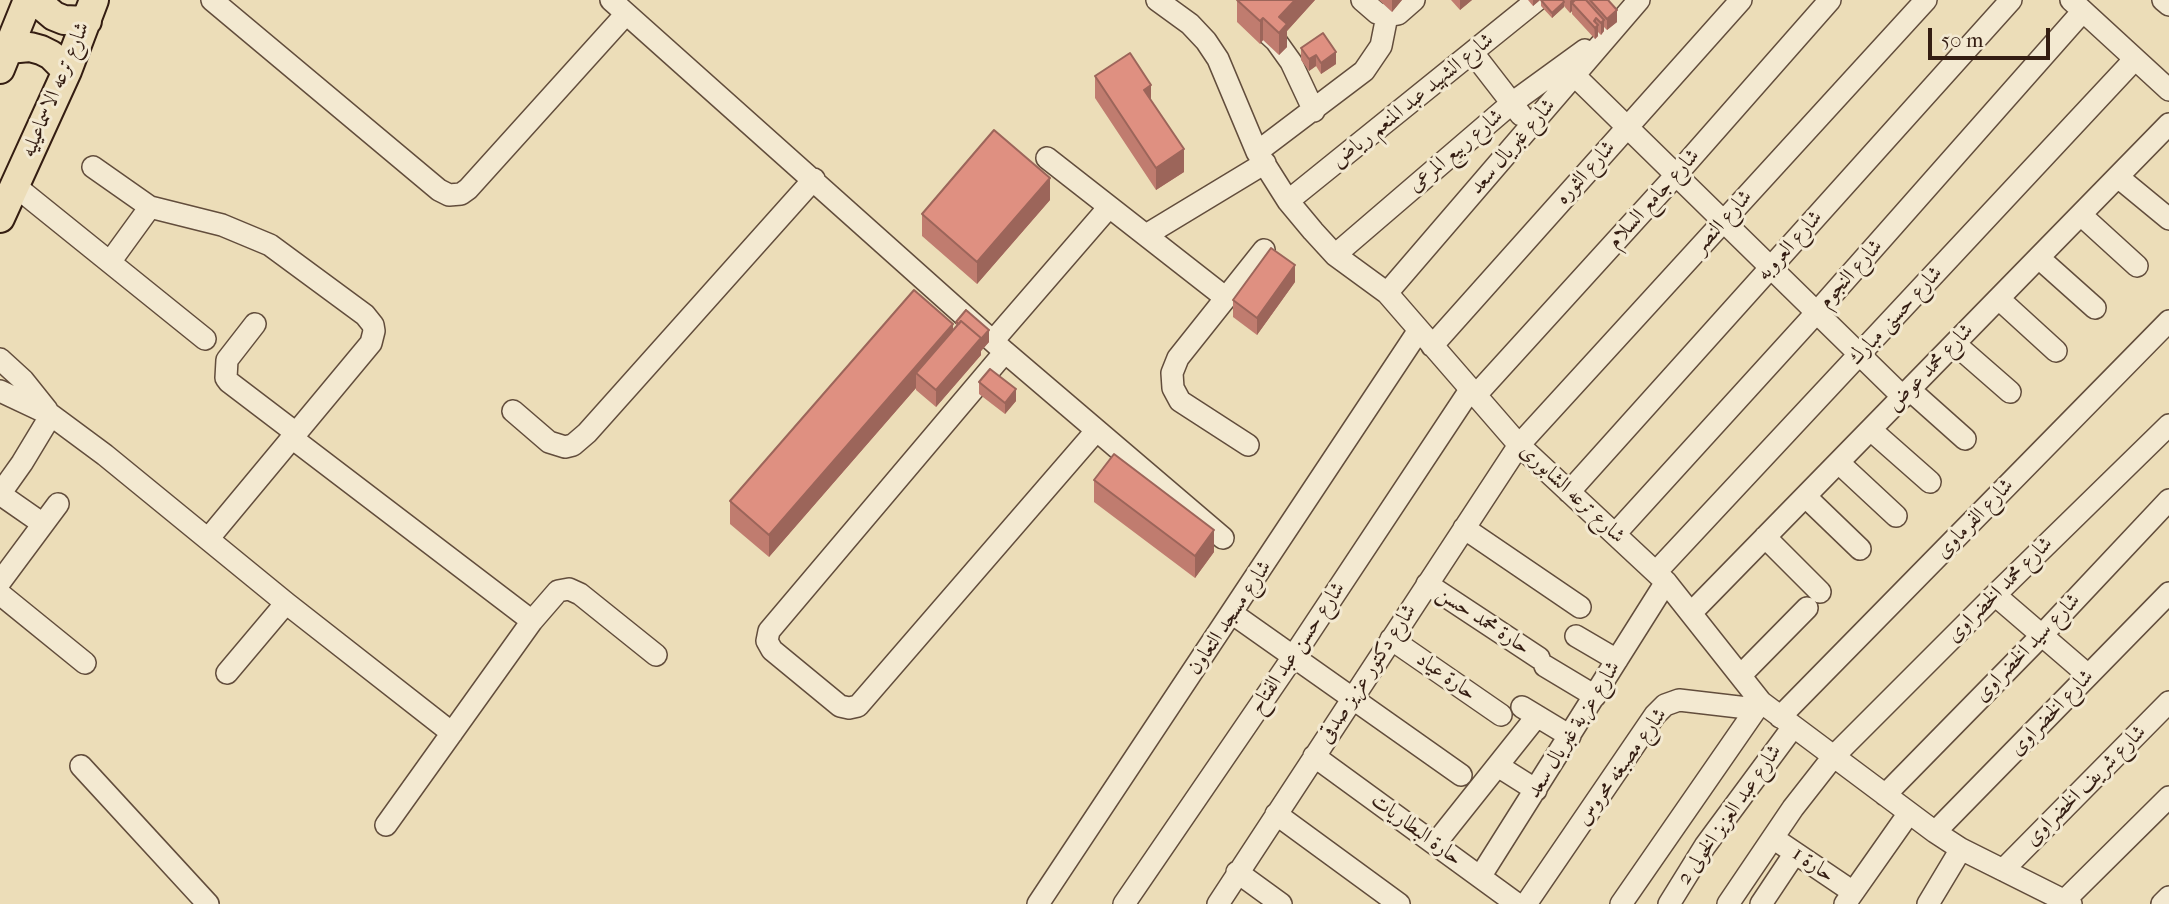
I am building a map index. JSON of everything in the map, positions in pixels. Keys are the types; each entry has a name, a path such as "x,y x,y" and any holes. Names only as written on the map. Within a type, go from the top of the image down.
{"main road":[{"path":"4,59 28,0"},
{"path":"35,0 54,16 64,20 90,10"},
{"name":"شارع ترعه الاسماعيليه","path":"0,218 67,71 90,10"},
{"path":"4,59 30,47 41,50 60,62 67,71"}],"street":[{"path":"212,0 449,195 461,194 468,189 619,7 999,347 1223,538"},
{"path":"1362,0 1377,13 1387,16 1398,14 1414,0"},
{"name":"شارع الشهيد عبد المنعم رياض","path":"1288,201 1537,0"},
{"name":"شارع غبريال سعد","path":"1387,293 1638,0"},
{"name":"شارع الثوره","path":"1425,338 1627,128 1741,0"},
{"name":"شارع جامع السلام","path":"1472,393 1676,176 1830,0"},
{"name":"شارع النصر","path":"1519,445 1926,0"},
{"name":"شارع العروبه","path":"1569,492 2011,0"},
{"path":"2163,0 2169,5"},
{"name":"شارع ترعه الشابورى","path":"1162,1 1190,24 1219,59 1261,158 1288,201 1335,255 1387,293 1519,445 1661,577 1741,675 1758,705 1787,722 1961,849 2060,901"},
{"path":"2077,6 2169,90"},
{"name":"شارع النجوم","path":"1615,534 1817,312 2077,6"},
{"path":"1249,16 1284,51 1314,111"},
{"path":"1146,235 1261,158 1364,71 1381,46 1387,16"},
{"name":"شارع ربيع المرعى","path":"1335,255 1512,103 1615,28"},
{"path":"1473,53 1530,126"},
{"name":"شارع حسنى مبارك","path":"1661,577 1860,354 2136,59"},
{"path":"1574,75 1860,354 1965,439"},
{"name":"شارع محمد عوض","path":"1692,612 2118,177 2165,135"},
{"path":"1048,159 1226,298"},
{"path":"93,167 150,206 222,225 254,237 284,254 370,319 374,331 371,343 208,539"},
{"path":"2118,177 2169,219"},
{"path":"513,411 550,442 565,447 573,445 587,433 814,179"},
{"path":"14,185 205,339"},
{"path":"110,262 150,206"},
{"path":"1096,431 858,706 840,706 772,650 767,641 769,631 1110,207"},
{"path":"2081,215 2137,266"},
{"path":"1248,444 1180,401 1173,388 1172,373 1178,358 1264,250"},
{"path":"2039,258 2095,308"},
{"path":"1999,299 2056,351"},
{"name":"شارع الفرماوى","path":"1787,722 2169,321"},
{"path":"255,324 227,360 226,377 229,382 532,621"},
{"name":"شارع مسجد التعاون","path":"1038,904 1233,614 1425,338"},
{"path":"1955,344 2010,392"},
{"path":"0,359 23,380 51,415"},
{"path":"0,391 51,415 127,472 286,603 452,733"},
{"name":"شارع حسن عبد الفتاح","path":"1124,904 1472,393"},
{"path":"43,524 0,494 51,415"},
{"name":"شارع محمد الخضراوى","path":"1728,904 1833,757 2169,425"},
{"path":"1871,430 1930,482"},
{"name":"شارع دكتور عزيز صدقى","path":"1218,904 1519,445"},
{"path":"1839,463 1896,516"},
{"path":"1806,497 1860,549"},
{"name":"شارع سيد الخضراوى","path":"1885,795 2042,635 2169,500"},
{"path":"0,583 58,504"},
{"path":"1464,528 1580,607"},
{"path":"1741,675 1814,600 1765,537"},
{"name":"شارع عزبة غبريال سعد","path":"1480,877 1617,660 1661,577"},
{"name":"حارة محمد حسن","path":"1427,584 1595,696"},
{"path":"386,825 553,594 564,589 575,590 656,655"},
{"name":"شارع الخضراوى","path":"1935,832 2169,593"},
{"path":"0,594 85,663"},
{"path":"1995,595 2088,675"},
{"path":"227,673 286,603"},
{"path":"1233,614 1461,775"},
{"path":"1576,636 1617,660"},
{"name":"حارة عياد","path":"1391,639 1501,715"},
{"name":"شارع مصبغه محروس","path":"1526,904 1655,715 1665,705 1679,700 1758,705"},
{"name":"شارع شريف الخضراوى","path":"2003,870 2169,702"},
{"path":"1621,904 1758,705"},
{"path":"1435,844 1498,766 1530,712 1570,736"},
{"name":"شارع عبد العزيز الخولى 2","path":"1669,904 1787,722"},
{"name":"حارة البطاريات","path":"1314,756 1517,904"},
{"path":"81,766 208,904"},
{"path":"1498,766 1536,790"},
{"path":"2060,901 2169,797"},
{"path":"1849,898 1909,813"},
{"path":"1276,814 1399,904"},
{"name":"حارة 1","path":"1773,838 1849,898"},
{"path":"1928,904 1961,849"},
{"path":"1761,904 1795,853"},
{"path":"1237,872 1281,904"},
{"path":"2162,904 2169,897"}],"building":[{"path":"1237,0 1295,0 1279,17 1287,24 1279,33 1263,18 1260,21"},
{"path":"1541,0 1563,0 1564,2 1552,13"},
{"path":"1575,0 1586,0 1604,20 1601,23 1596,18 1594,21 1598,25 1595,28 1572,3"},
{"path":"1590,0 1608,0 1617,10 1607,19"},
{"path":"1323,33 1336,52 1321,63 1316,55 1309,59 1301,48"},
{"path":"1130,53 1151,85 1144,90 1184,149 1156,168 1095,76"},
{"path":"994,130 1050,178 977,262 922,214"},
{"path":"1271,248 1295,265 1257,318 1233,300"},
{"path":"914,290 953,324 769,535 730,501"},
{"path":"966,310 989,330 981,339 961,321 959,324 956,322"},
{"path":"961,321 981,338 936,390 916,373"},
{"path":"990,369 1016,389 1005,403 979,382"},
{"path":"1114,454 1214,530 1195,556 1094,480"}]}
